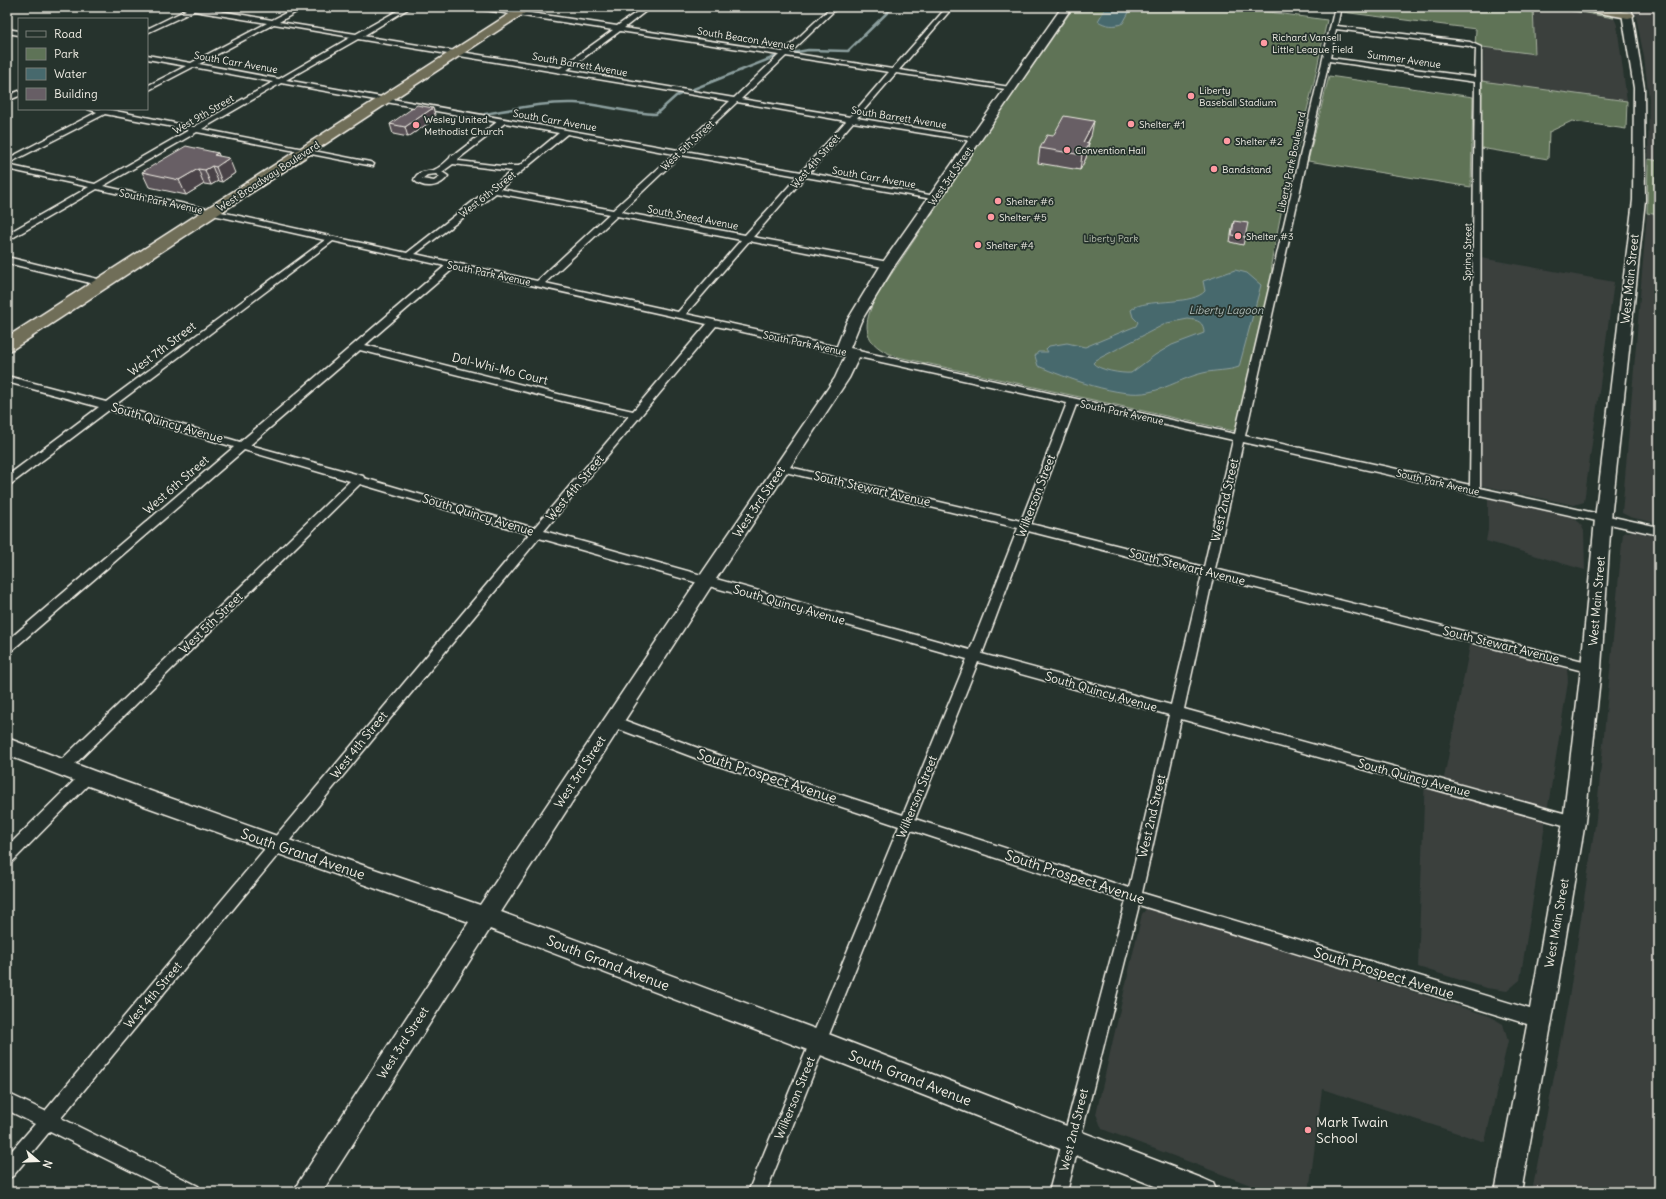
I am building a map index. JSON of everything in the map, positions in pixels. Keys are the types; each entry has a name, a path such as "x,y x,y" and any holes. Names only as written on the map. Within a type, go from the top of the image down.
{"highway":[{"path":"1582,7 1627,11"},
{"name":"West Broadway Boulevard","path":"7,345 524,10"}],"street":[{"name":"South Barrett Avenue","path":"181,7 195,8 975,140"},
{"path":"148,88 302,7"},
{"name":"West 9th Street","path":"7,238 408,7"},
{"name":"South Beacon Avenue","path":"479,7 524,10 618,29 1010,89"},
{"path":"561,71 648,7"},
{"name":"West 5th Street","path":"539,284 835,7"},
{"name":"West 4th Street","path":"680,315 950,7"},
{"name":"West 3rd Street","path":"307,1192 485,916 842,378 854,321 888,265 1067,7"},
{"name":"Liberty Park Boulevard","path":"1239,438 1338,7"},
{"path":"148,31 195,8"},
{"name":"West Main Street","path":"1508,1192 1540,1020 1574,822 1591,668 1603,519 1639,200 1639,88 1627,11"},
{"name":"Spring Street","path":"1333,27 1470,44 1478,47 1479,80 1475,490"},
{"path":"7,31 18,33"},
{"name":"South Carr Avenue","path":"148,56 935,198"},
{"name":"Summer Avenue","path":"1326,59 1479,80"},
{"path":"7,92 18,94"},
{"path":"7,99 18,94"},
{"path":"7,162 106,110 370,164"},
{"path":"437,172 463,150 503,121"},
{"name":"West 6th Street","path":"409,255 494,190 565,132"},
{"path":"463,150 470,164"},
{"path":"454,157 455,162 463,165 470,164 497,169 521,168"},
{"name":"South Park Avenue","path":"7,168 332,238 1659,531"},
{"path":"497,169 508,178"},
{"name":"South Sneed Avenue","path":"494,190 888,265"},
{"name":"West 7th Street","path":"7,481 332,238"},
{"path":"7,260 103,283"},
{"name":"West 6th Street","path":"7,648 452,265"},
{"name":"West 4th Street","path":"7,1170 453,632 714,322"},
{"name":"Dal-Whi-Mo Court","path":"357,346 562,398 637,415"},
{"name":"South Quincy Avenue","path":"7,379 108,406 359,479 537,533 974,657 1574,822"},
{"name":"Wilkerson Street","path":"757,1192 974,657 1073,401"},
{"name":"West 2nd Street","path":"1058,1192 1134,897 1239,438"},
{"name":"South Stewart Avenue","path":"781,468 1025,526 1591,668"},
{"name":"West 5th Street","path":"63,768 359,479"},
{"name":"South Prospect Avenue","path":"613,722 703,755 1134,897 1540,1020"},
{"name":"South Grand Avenue","path":"7,746 87,777 277,845 485,916 818,1042 1204,1192"},
{"path":"7,857 87,777"},
{"path":"7,1101 192,1192"}],"shaded area":[{"path":"1533,7 1550,7 1614,18 1617,25 1627,101 1482,81 1484,47 1535,54"},
{"path":"1634,7 1659,10 1659,161 1648,159 1649,99 1644,57"},
{"path":"1647,213 1659,216 1659,524 1630,517 1622,513"},
{"path":"1481,258 1614,282 1584,502 1574,505 1479,485"},
{"path":"1488,498 1571,516 1580,523 1584,531 1585,570 1486,541 1488,530"},
{"path":"1633,531 1659,537 1659,1192 1532,1192 1569,998 1596,819 1623,533"},
{"path":"1470,645 1551,662 1567,669 1568,682 1520,980 1507,991 1486,988 1418,967 1425,774 1444,778"},
{"path":"1148,907 1489,1016 1503,1024 1508,1041 1485,1142 1322,1089 1309,1192 1269,1192 1102,1129 1096,1114 1142,914"}],"green space":[{"name":"Liberty Park","path":"1074,7 1233,7 1327,20 1314,82 1297,150 1288,178 1271,264 1273,279 1238,427 1234,431 898,357 886,352 871,340 867,324 872,305 878,294 996,119"},
{"path":"1343,7 1533,7 1535,54 1475,46 1476,29 1342,12"},
{"path":"1550,7 1593,9 1608,14 1614,18"},
{"path":"1329,76 1473,97 1471,187 1308,161"},
{"path":"1482,81 1627,101 1626,129 1572,121 1549,132 1548,159 1480,148"},
{"path":"1648,159 1659,161 1659,215 1647,213"}],"water":[{"path":"1106,7 1121,9 1122,7 1132,7 1123,23 1107,25 1098,21"},
{"name":"Liberty Lagoon","path":"1235,270 1247,273 1261,285 1239,367 1203,373 1156,390 1137,393 1108,390 1093,386 1038,366 1035,356 1038,352 1048,352 1046,349 1049,346 1067,343 1085,347 1136,326 1138,322 1133,317 1131,310 1135,307 1151,303 1182,300 1199,295 1205,291 1203,281","holes":["1188,319 1200,322 1203,326 1204,333 1172,345 1155,355 1131,373 1110,371 1100,368 1093,363 1096,360 1167,323"]}],"building":[{"path":"417,105 433,108 405,127 390,124"},
{"path":"1064,116 1094,121 1083,142 1089,143 1082,155 1040,148 1047,135 1053,136"},
{"path":"186,146 218,153 214,155 229,158 216,167 212,166 205,170 198,169 179,180 142,172"},
{"path":"1234,221 1248,223 1245,237 1232,235"}],"waterway":[{"path":"792,53 808,50 848,51 893,7"},
{"path":"691,90 777,56"},
{"path":"485,114 529,106 563,103 594,105 656,114 676,96 681,94"}],"place":[{"name":"Richard Vansell Little League Field","path":"1264,43"},
{"name":"Liberty Baseball Stadium","path":"1191,96"},
{"name":"Shelter #1","path":"1131,124"},
{"name":"Wesley United Methodist Church","path":"416,125"},
{"name":"Shelter #2","path":"1227,141"},
{"name":"Convention Hall","path":"1067,150"},
{"name":"Bandstand","path":"1214,169"},
{"name":"Shelter #6","path":"998,201"},
{"name":"Shelter #5","path":"991,217"},
{"name":"Shelter #3","path":"1238,236"},
{"name":"Shelter #4","path":"978,245"},
{"name":"Mark Twain School","path":"1308,1130"}]}
